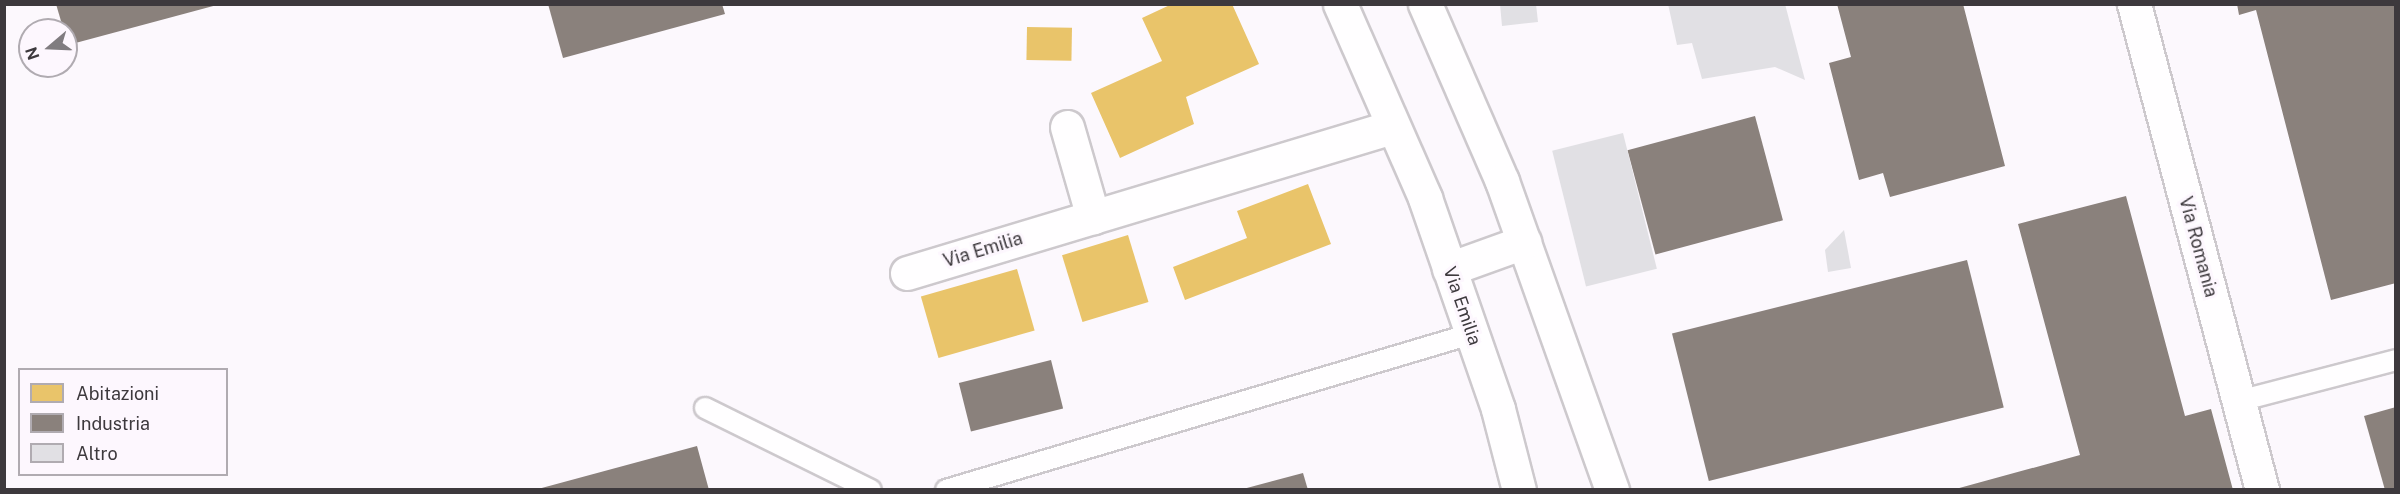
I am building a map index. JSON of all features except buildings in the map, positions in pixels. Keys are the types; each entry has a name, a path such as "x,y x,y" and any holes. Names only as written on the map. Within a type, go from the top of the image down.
{"street":[{"name":"Via Emilia","path":"1340,4 1425,198 1498,409 1519,489"},
{"path":"1425,4 1502,182 1612,489"},
{"name":"Via Romania","path":"2134,4 2262,489"},
{"path":"1066,127 1093,217"},
{"name":"Via Emilia","path":"907,273 1392,127"},
{"path":"1449,269 1524,242"}],"lane":[{"path":"946,489 1472,334"},
{"path":"2239,401 2396,360"},
{"path":"705,408 872,489"}]}
